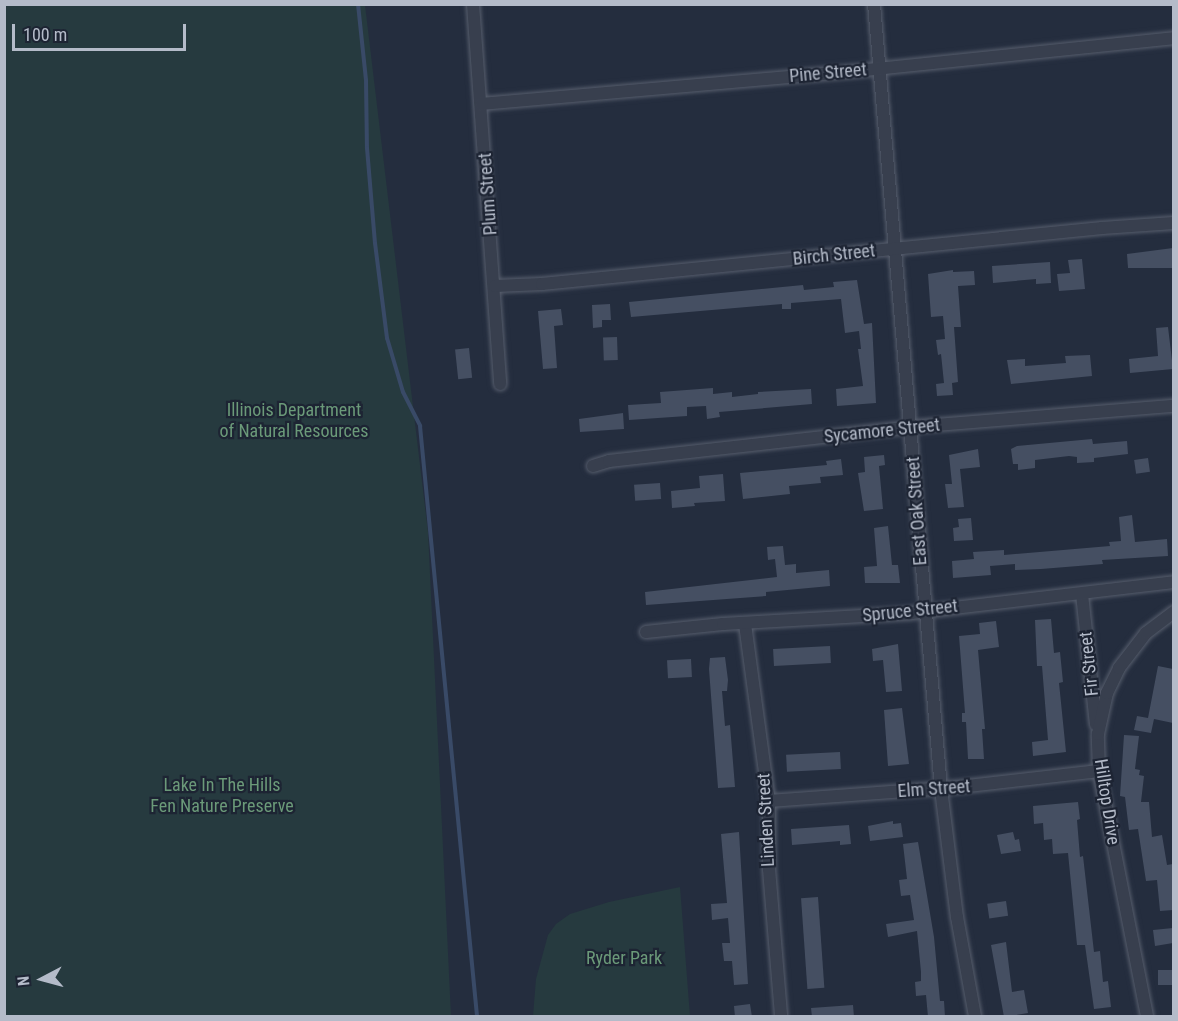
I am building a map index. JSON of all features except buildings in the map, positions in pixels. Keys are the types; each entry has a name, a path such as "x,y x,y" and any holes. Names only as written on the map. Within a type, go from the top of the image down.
{"street":[{"name":"Plum Street","path":"473,4 495,286 500,384"},
{"name":"East Oak Street","path":"874,4 911,428 924,611 941,789 957,917 975,1017"},
{"name":"Pine Street","path":"481,104 880,69 1173,38"},
{"name":"Birch Street","path":"495,286 542,284 1173,224"},
{"name":"Sycamore Street","path":"592,466 609,461 911,428 1173,406"},
{"name":"Spruce Street","path":"646,632 924,611 1173,582"},
{"name":"Fir Street","path":"1082,594 1098,734"},
{"name":"Hilltop Drive","path":"1147,1017 1099,771 1098,734 1107,693 1119,668 1146,633 1173,612"},
{"name":"Linden Street","path":"745,624 769,801 769,869 781,1017"},
{"name":"Elm Street","path":"769,801 941,789 1099,771"}],"green space":[{"path":"4,5 365,5 428,532 451,1016 5,1016"},
{"name":"Ryder Park","path":"680,887 690,1016 533,1016 536,979 548,935 556,924 570,914 609,902"}],"waterway":[{"path":"358,4 366,80 367,148 375,243 387,338 403,392 420,426 477,1016"}],"park label":[{"name":"Illinois Department of Natural Resources","path":"294,421"},
{"name":"Lake In The Hills Fen Nature Preserve","path":"222,796"}]}
